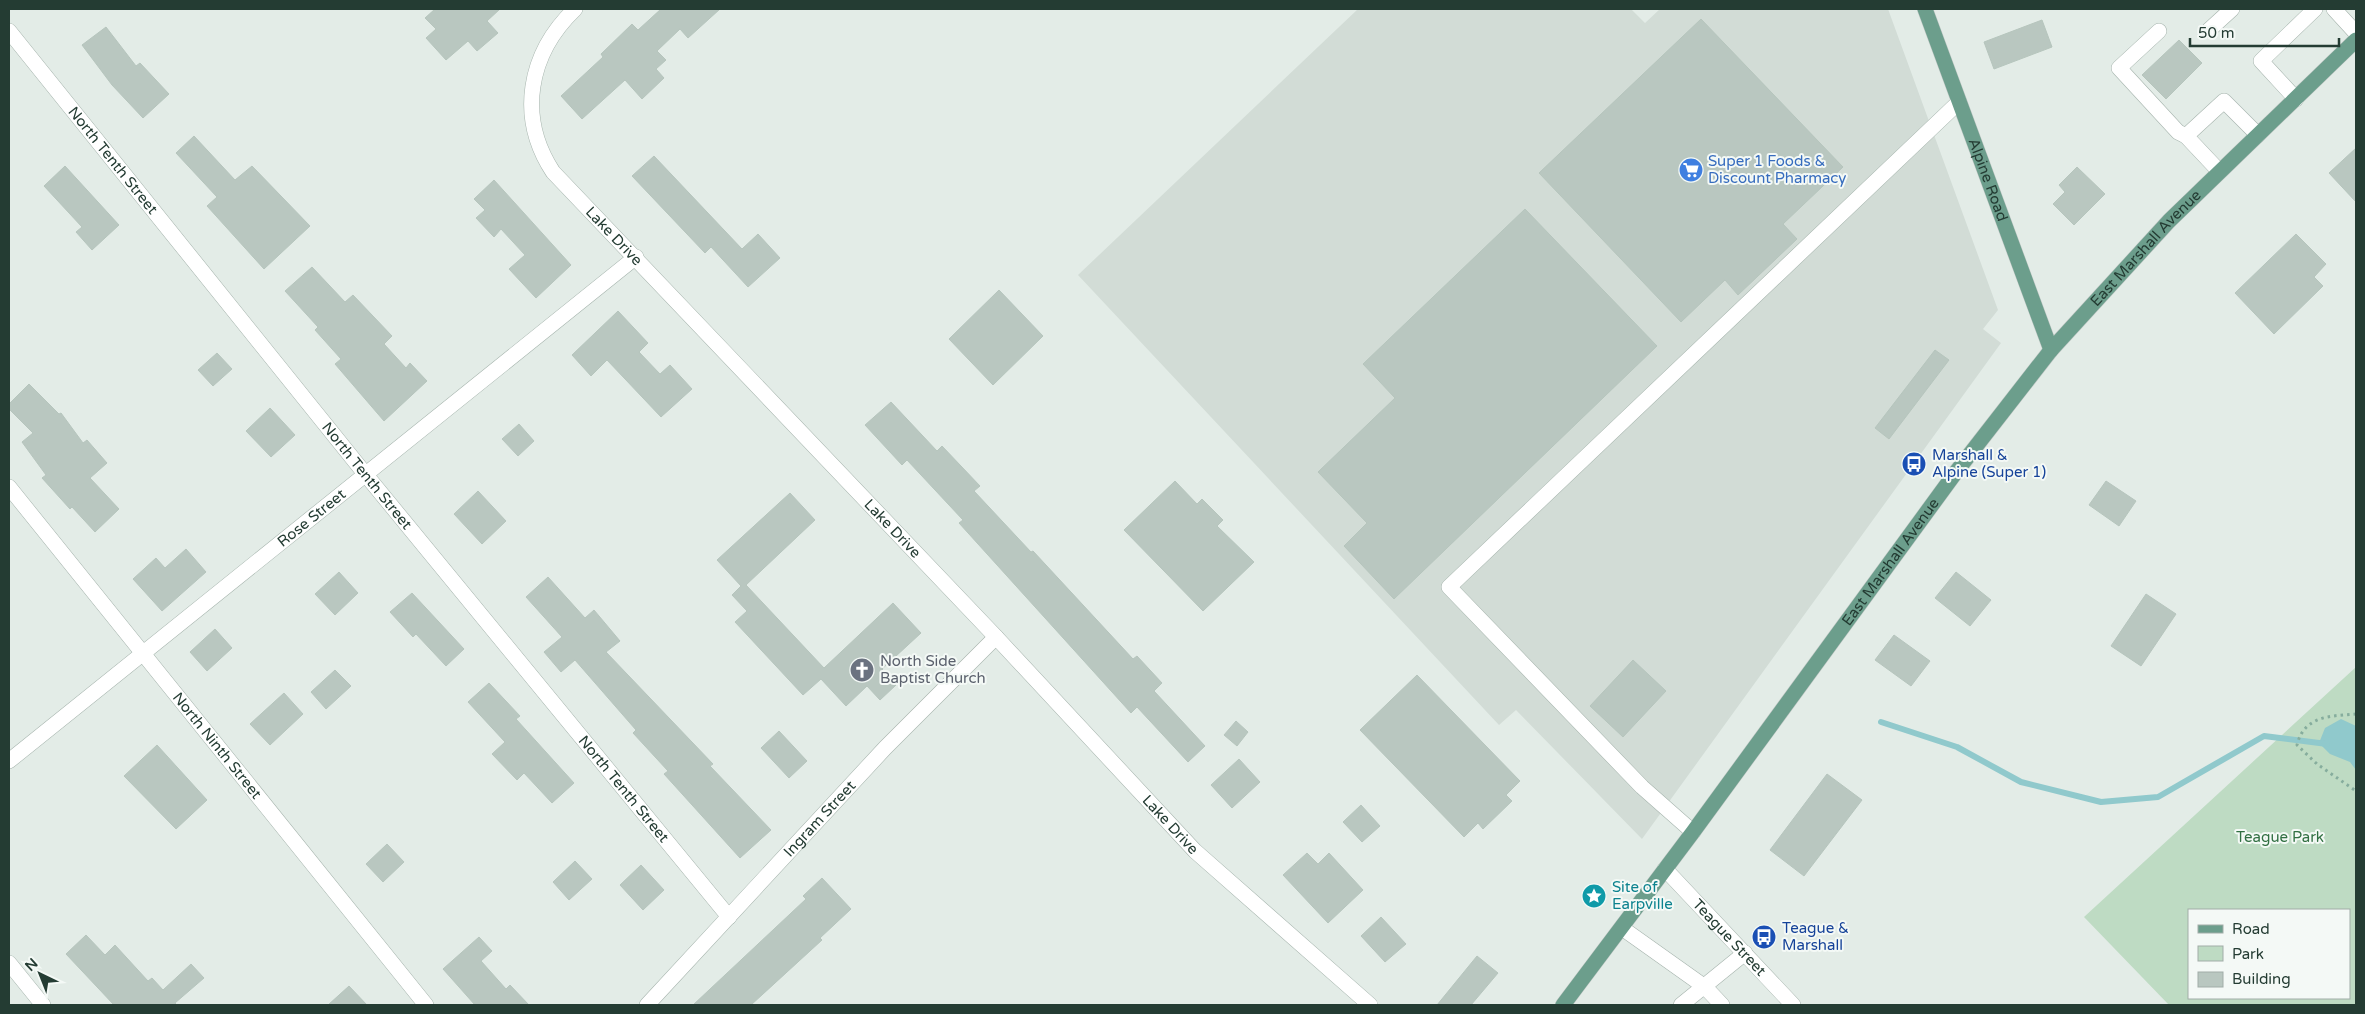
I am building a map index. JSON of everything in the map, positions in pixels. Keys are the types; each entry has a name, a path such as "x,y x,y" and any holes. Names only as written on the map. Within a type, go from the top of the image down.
{"main road":[{"name":"Alpine Road","path":"1925,9 2051,350"},
{"name":"East Marshall Avenue","path":"1563,1005 1693,832 1956,472 2051,350 2134,258 2219,171 2356,40"}],"street":[{"name":"Lake Drive","path":"574,9 553,32 535,72 530,106 534,129 542,152 554,172 996,637 1195,850 1370,1005"},
{"path":"2209,30 2232,9"},
{"path":"2296,99 2261,61 2316,9"},
{"path":"2334,9 2356,32"},
{"name":"North Tenth Street","path":"9,31 366,475 729,917"},
{"path":"2159,31 2120,68 2178,132 2186,136 2219,171"},
{"path":"2186,136 2224,101 2258,135"},
{"path":"1693,832 1642,786 1449,587 1960,102"},
{"name":"Rose Street","path":"9,761 636,257"},
{"name":"North Ninth Street","path":"9,487 426,1005"},
{"name":"Ingram Street","path":"647,1005 885,748 996,637"},
{"name":"Teague Street","path":"1665,869 1793,1005"},
{"path":"1622,928 1705,987 1722,1005"},
{"path":"1681,1005 1745,953"},
{"path":"9,963 43,1005"}],"path":[{"path":"2356,714 2322,716 2299,736 2298,745 2317,764 2356,791"}],"shaded area":[{"path":"1358,9 1631,9 1645,23 1660,9 1888,9 1998,310 1983,329 2001,343 1642,839 1516,710 1499,725 1078,275"}],"green space":[{"name":"Teague Park","path":"2356,667 2356,1005 2169,1005 2084,917"}],"water":[{"path":"2341,719 2356,726 2356,770 2350,762 2330,754 2319,743 2325,728"}],"building":[{"path":"435,9 500,9 487,21 498,33 477,51 468,41 446,60 426,38 436,29 425,18"},
{"path":"661,9 720,9 688,38 680,29 657,51 666,60 656,69 664,78 642,99 625,80 582,119 561,96 603,57 601,54 632,24 638,30"},
{"name":"Super 1 Foods & Discount Pharmacy","path":"1701,19 1843,167 1783,224 1797,239 1738,295 1725,280 1681,322 1539,173"},
{"path":"2042,20 2052,47 1994,69 1984,42"},
{"path":"106,27 136,66 140,63 169,94 143,118 112,85 82,45"},
{"path":"2179,40 2202,63 2166,99 2142,75"},
{"path":"194,136 235,180 252,166 310,226 264,269 207,206 217,197 176,153"},
{"path":"2356,148 2356,202 2329,173"},
{"path":"654,156 742,249 758,234 780,258 748,287 711,247 705,253 632,176"},
{"path":"65,166 119,225 92,250 76,232 82,227 44,186"},
{"path":"2077,167 2105,194 2074,225 2053,204 2065,192 2059,185"},
{"path":"494,180 571,265 536,298 509,269 525,255 501,229 494,237 476,218 485,210 474,199"},
{"path":"1525,209 1657,346 1394,599 1344,546 1367,523 1318,472 1395,398 1363,364"},
{"path":"2296,234 2326,264 2314,277 2323,286 2274,334 2235,293"},
{"path":"312,267 345,302 353,295 392,336 384,344 406,368 410,363 427,381 384,421 335,364 341,359 315,330 318,327 285,291"},
{"path":"999,290 1043,336 993,385 949,339"},
{"path":"618,311 648,343 639,352 660,374 670,365 692,389 661,417 607,360 591,376 572,355"},
{"path":"1935,350 1949,360 1889,439 1875,428"},
{"path":"217,353 232,369 213,386 198,370"},
{"path":"29,384 59,414 61,413 83,443 87,440 107,463 90,478 119,509 95,532 72,507 70,509 42,478 46,475 22,442 33,433 9,409 9,404"},
{"path":"891,402 937,451 942,446 980,486 974,491 1031,552 1033,551 1133,659 1137,656 1162,683 1154,691 1205,746 1188,762 1137,707 1131,713 959,523 963,520 907,460 902,465 865,425"},
{"path":"270,408 295,435 271,457 246,431"},
{"path":"519,424 534,441 518,456 502,439"},
{"path":"1175,481 1197,504 1202,499 1223,520 1217,526 1254,562 1203,611 1124,530"},
{"path":"2106,481 2136,501 2119,526 2089,505"},
{"path":"478,491 506,521 482,544 454,514"},
{"path":"790,493 815,520 746,585 824,668 893,603 921,633 882,669 896,685 880,700 867,686 846,706 821,679 803,695 735,622 747,611 732,595 741,586 717,560"},
{"path":"186,549 206,572 162,611 133,579 156,558 165,568"},
{"path":"339,572 358,593 335,615 315,594"},
{"path":"1956,572 1991,600 1970,626 1935,598"},
{"path":"548,577 585,618 594,610 620,641 606,652 713,764 710,766 771,830 740,858 664,774 668,771 633,733 636,730 575,660 561,672 544,652 562,637 526,597"},
{"path":"412,593 464,649 446,666 416,634 413,637 390,612"},
{"path":"2146,594 2176,614 2141,666 2111,646"},
{"path":"215,629 232,648 207,671 190,652"},
{"path":"1894,635 1930,661 1911,686 1875,660"},
{"path":"1633,660 1666,691 1623,737 1590,706"},
{"path":"335,670 351,686 326,709 311,692"},
{"path":"1417,675 1520,781 1506,795 1512,801 1483,829 1478,823 1464,837 1360,730"},
{"path":"489,683 520,716 516,719 574,783 552,803 524,773 517,780 492,754 505,742 468,702"},
{"path":"284,693 303,714 270,745 250,724"},
{"path":"1236,721 1248,732 1237,746 1224,735"},
{"path":"779,731 807,761 789,778 761,748"},
{"path":"157,745 207,800 176,829 124,776"},
{"path":"1239,759 1260,782 1232,808 1211,785"},
{"path":"1827,774 1862,800 1804,876 1770,850"},
{"path":"1361,805 1380,826 1362,842 1343,822"},
{"path":"387,844 404,862 383,882 366,864"},
{"path":"1307,853 1318,864 1329,853 1363,890 1328,923 1283,875"},
{"path":"575,861 592,879 569,900 553,882"},
{"path":"641,865 664,890 643,910 620,885"},
{"path":"822,878 851,909 820,938 822,940 751,1005 693,1005 806,899 803,896"},
{"path":"1381,917 1406,944 1385,962 1361,936"},
{"path":"86,935 105,955 115,945 148,981 152,978 163,990 191,964 204,978 175,1003 177,1005 114,1005 66,954"},
{"path":"479,937 492,951 481,961 506,989 510,985 529,1005 475,1005 443,969"},
{"path":"1477,956 1498,973 1471,1005 1437,1005"},
{"path":"349,986 367,1005 328,1005"}],"waterway":[{"path":"1881,722 1957,747 2021,782 2101,802 2158,797 2264,736 2327,744"}],"place":[{"name":"Super 1 Foods & Discount Pharmacy","path":"1691,170"},
{"name":"Marshall & Alpine (Super 1)","path":"1914,464"},
{"name":"North Side Baptist Church","path":"862,670"},
{"name":"Site of Earpville","path":"1594,896"},
{"name":"Teague & Marshall","path":"1764,937"}]}
